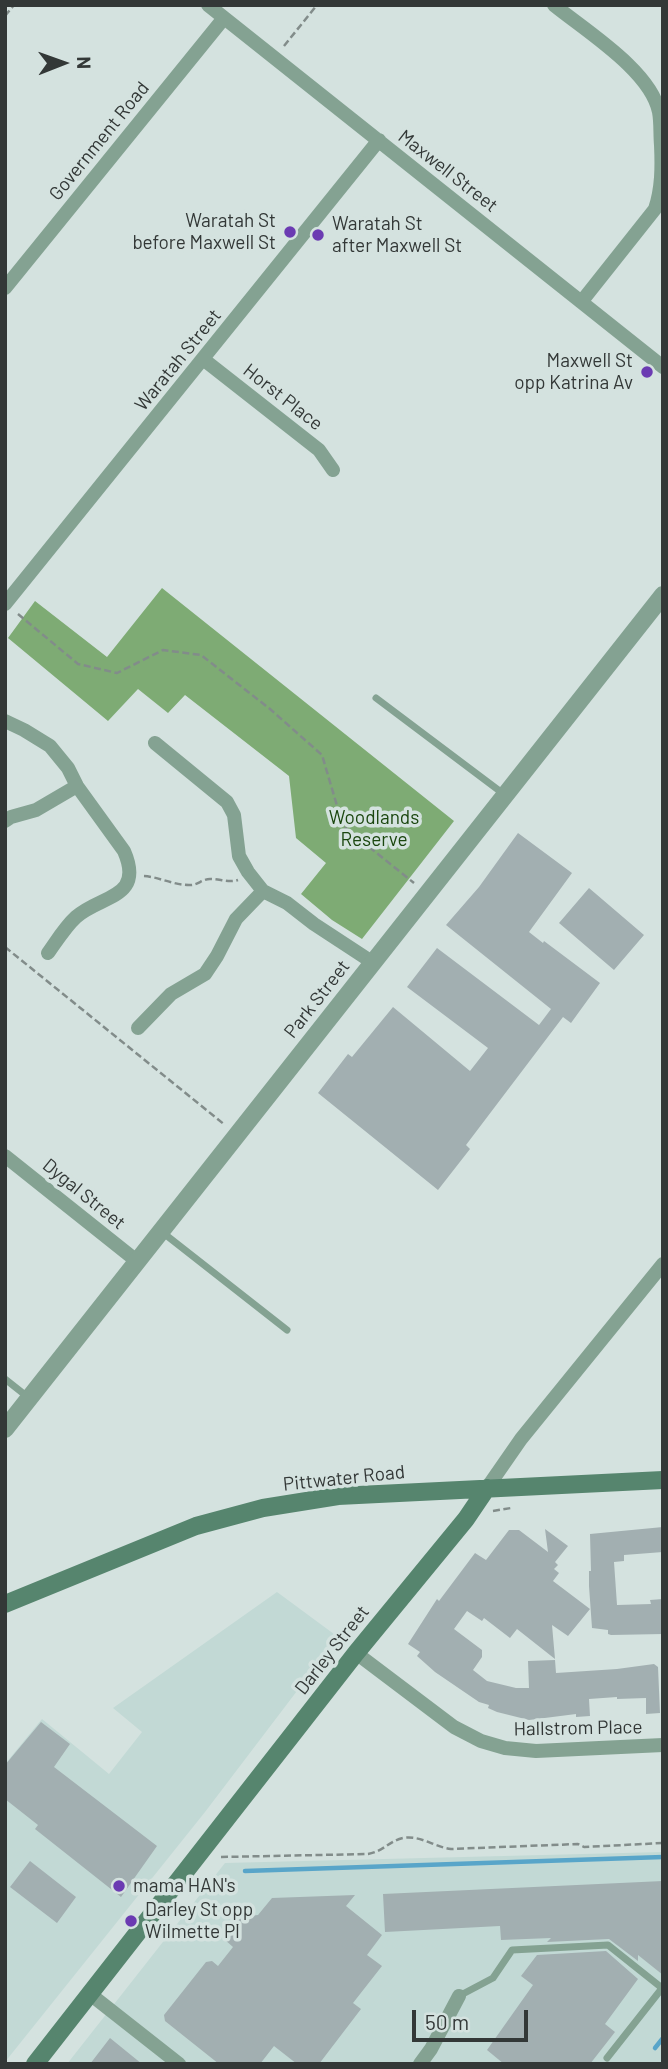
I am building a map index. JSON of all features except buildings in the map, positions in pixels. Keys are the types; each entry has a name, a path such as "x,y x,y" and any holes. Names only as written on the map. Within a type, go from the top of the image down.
{"main road":[{"name":"Pittwater Road","path":"5,1604 196,1526 263,1508 338,1496 663,1480"},
{"name":"Darley Street","path":"35,2064 356,1653 466,1519 487,1488"}],"street":[{"name":"Maxwell Street","path":"208,5 663,368"},
{"path":"554,5 616,55 648,85 659,111 662,166 660,195 655,209 582,302"},
{"name":"Government Road","path":"5,288 224,18"},
{"name":"Waratah Street","path":"5,604 379,140"},
{"name":"Horst Place","path":"204,359 319,450 332,470"},
{"name":"Park Street","path":"5,1429 663,596"},
{"path":"5,721 50,746 68,768 77,786 124,852 130,874 124,888 112,899 94,905 75,917 47,953"},
{"path":"155,743 227,802 234,815 239,856 247,872 263,891 287,903 372,962"},
{"path":"5,821 36,810 77,786"},
{"path":"138,1028 171,994 205,974 218,956 236,919 263,891"},
{"name":"Dygal Street","path":"5,1156 138,1262"},
{"name":"Darley Street","path":"487,1488 521,1439 663,1264"},
{"name":"Hallstrom Place","path":"356,1653 454,1727 481,1741 505,1748 536,1751 663,1745"},
{"path":"90,1994 179,2064"},
{"path":"420,2064 459,1996"}],"lane":[{"path":"376,698 506,796"},
{"path":"162,1232 287,1330"},
{"path":"5,1379 30,1399"},
{"path":"459,1996 493,1978 512,1950 608,1945 662,1988 607,2059"}],"path":[{"path":"5,16 14,5"},
{"path":"275,58 317,5"},
{"path":"18,614 78,664 117,673 163,650 201,655 270,709 322,755 343,825 427,894"},
{"path":"130,874 157,877 186,886 196,885 206,879 236,882 243,876"},
{"path":"5,947 239,1136"},
{"path":"493,1511 511,1508"},
{"path":"221,1857 368,1854 379,1852 400,1838 451,1849 663,1843"}],"shaded area":[{"path":"277,1592 338,1637 205,1812 5,2062 5,1764 42,1719 109,1774 142,1732 113,1708"},
{"path":"663,1852 663,2064 67,2064 225,1863"}],"green space":[{"name":"Woodlands Reserve","path":"162,588 454,821 362,939 332,920 301,894 326,863 296,838 289,776 185,695 168,713 138,689 108,721 8,638 35,601 107,657"}],"waterway":[{"path":"245,1871 663,1857"},
{"path":"655,2048 663,2038"}],"place":[{"name":"Waratah St before Maxwell St","path":"290,232"},
{"name":"Waratah St after Maxwell St","path":"318,235"},
{"name":"Maxwell St opp Katrina Av","path":"647,372"},
{"name":"mama HAN's","path":"119,1886"},
{"name":"Darley St opp Wilmette Pl","path":"131,1921"}]}
